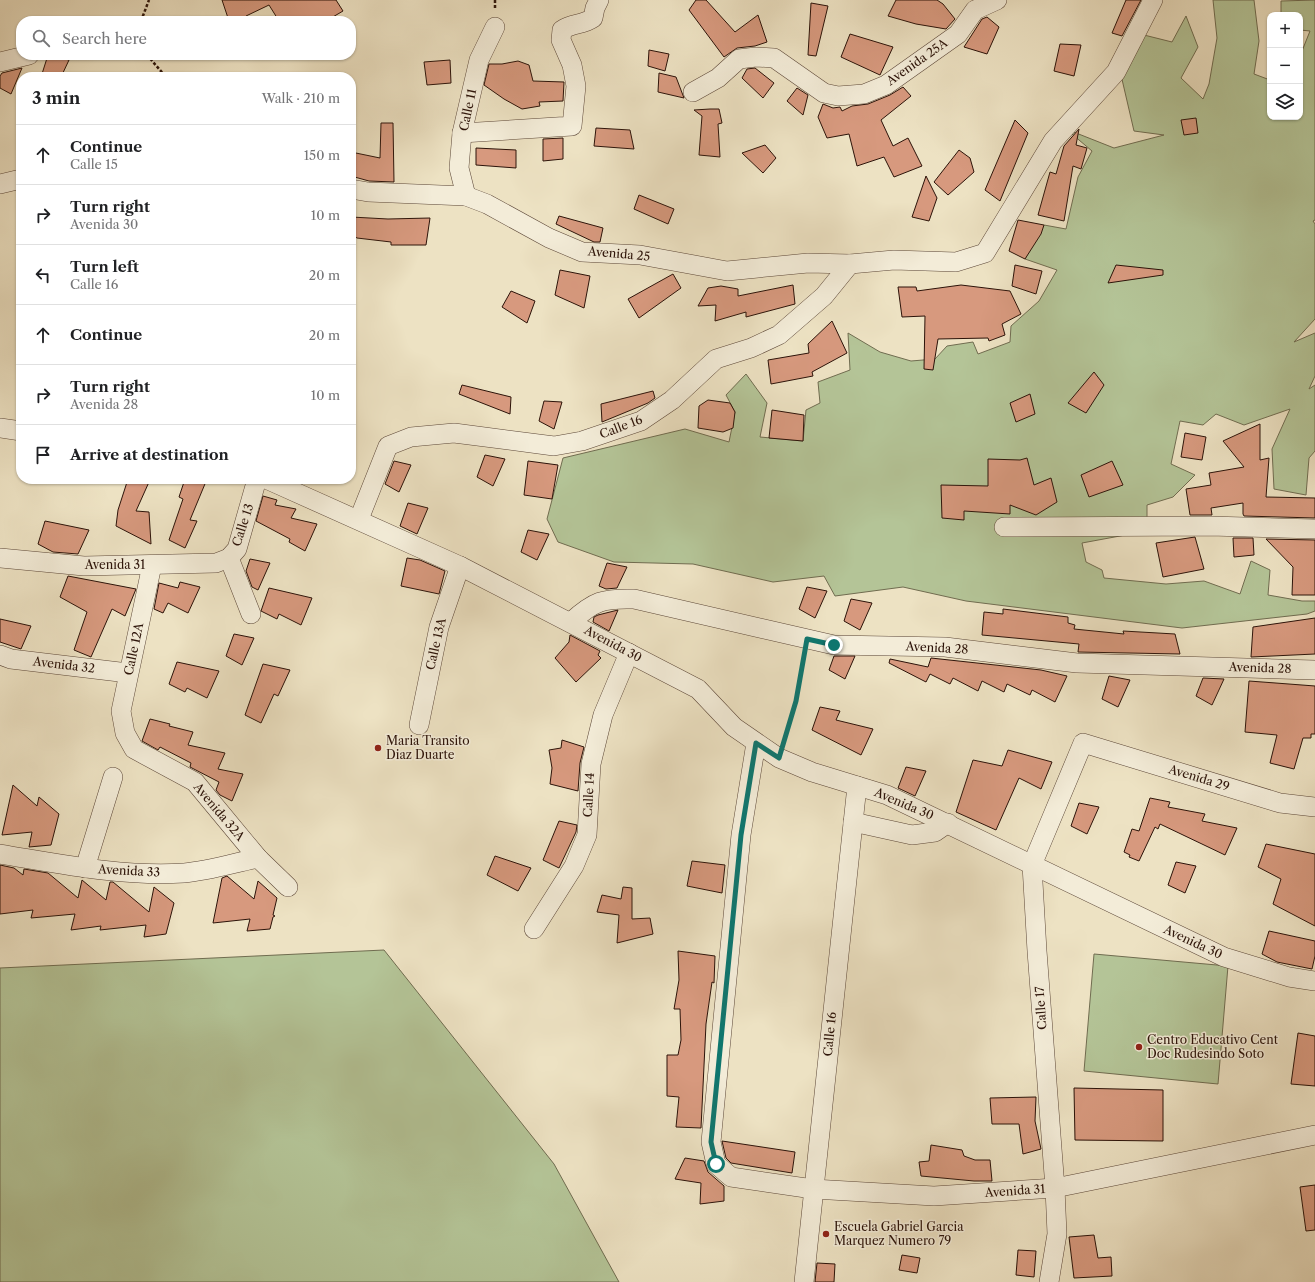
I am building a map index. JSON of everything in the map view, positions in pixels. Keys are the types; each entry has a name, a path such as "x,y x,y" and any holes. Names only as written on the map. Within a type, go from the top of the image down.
{"street":[{"path":"462,133 572,126 576,86 572,65 561,40 562,30 569,25 586,22 593,18 594,8 599,0"},
{"name":"Avenida 25A","path":"693,92 718,78 739,59 756,57 774,58 824,92 838,96 864,94 886,85 958,34 975,10 997,0"},
{"name":"Avenida 25","path":"356,190 368,192 466,196 487,204 549,238 582,252 640,255 727,271 808,263 850,264 894,260 956,262 985,253 1053,140 1116,72 1153,0"},
{"name":"Calle 11","path":"466,196 459,168 462,133 479,60 495,27"},
{"path":"0,62 16,58"},
{"path":"0,184 16,180"},
{"name":"Calle 16","path":"359,519 388,446 411,437 454,433 554,446 582,441 641,421 672,400 716,359 750,348 779,335 824,296 850,264"},
{"path":"0,428 16,430"},
{"name":"Calle 13","path":"251,614 229,558 238,549 256,484"},
{"name":"Avenida 30","path":"278,484 359,519 460,566 571,622 698,689 734,727 779,758 812,772 887,795 1224,957 1289,977 1315,981"},
{"path":"1004,527 1210,526 1315,529"},
{"name":"Avenida 31","path":"0,558 84,566 216,563 229,558"},
{"name":"Calle 12A","path":"125,733 121,711 152,565"},
{"name":"Calle 13A","path":"419,725 439,627 460,566"},
{"name":"Avenida 28","path":"571,622 588,607 611,598 634,598 834,645 945,647 1077,663 1315,670"},
{"name":"Calle 14","path":"534,929 574,866 587,835 591,764 603,715 629,653"},
{"name":"Avenida 32","path":"0,655 11,659 128,673"},
{"name":"Avenida 32A","path":"125,733 134,749 195,782 258,858 288,887"},
{"name":"Avenida 31","path":"756,743 741,835 711,1142 716,1164 731,1177 813,1190 934,1196 1055,1188 1315,1135"},
{"name":"Avenida 29","path":"1083,743 1280,803 1315,807"},
{"name":"Calle 17","path":"1049,1282 1057,1234 1055,1188 1036,950 1032,865 1083,743"},
{"path":"85,868 113,777"},
{"name":"Calle 16","path":"804,1282 857,786"},
{"name":"Avenida 30","path":"853,822 912,835 935,832 948,823"},
{"name":"Avenida 33","path":"0,854 85,868 138,874 185,873 258,858"}],"path":[{"path":"143,16 149,0"},
{"path":"151,60 162,72"},
{"path":"779,758 796,701 807,639"}],"green space":[{"path":"1213,0 1254,0 1259,41 1254,74 1267,79 1267,120 1303,120 1303,48 1310,31 1303,30 1303,12 1281,12 1281,1 1315,0 1315,220 1313,221 1315,224 1315,319 1294,342 1315,333 1315,376 1309,389 1315,385 1315,451 1309,458 1306,495 1274,489 1272,449 1290,409 1244,425 1216,414 1203,425 1180,421 1171,464 1195,475 1173,497 1147,505 1147,531 1082,543 1086,562 1102,570 1104,578 1166,584 1204,581 1240,594 1251,561 1270,570 1268,595 1302,601 1315,601 1315,611 1307,614 1182,628 966,601 903,587 835,596 824,576 773,582 693,564 614,562 558,542 547,519 563,458 685,429 729,442 735,412 726,395 746,374 767,403 760,437 803,441 806,410 820,403 818,382 850,370 848,333 880,352 911,361 935,359 947,346 973,342 978,354 1010,342 1011,326 1039,301 1057,270 1025,259 1044,225 1066,229 1078,177 1092,151 1066,129 1114,148 1164,135 1134,131 1121,75 1144,35 1172,42 1186,16 1198,47 1181,78 1203,99 1209,84 1217,38"},
{"path":"384,950 554,1164 619,1282 0,1282 0,968"},
{"path":"1094,954 1228,966 1218,1084 1084,1071"}],"building":[{"path":"222,0 336,0 343,11 334,16 276,16 269,5 246,16 227,16"},
{"path":"696,0 706,0 735,32 758,15 767,42 755,46 737,48 724,57 689,10"},
{"path":"896,0 937,0 943,4 955,19 946,29 916,24 888,16"},
{"path":"1126,0 1141,0 1122,36 1112,33"},
{"path":"811,3 828,6 816,56 808,55"},
{"path":"987,17 999,27 987,54 964,47 982,19"},
{"path":"850,34 893,47 880,75 841,57"},
{"path":"1060,44 1081,45 1074,76 1054,71"},
{"path":"649,50 669,54 665,71 648,66"},
{"path":"46,60 69,60 63,72 43,72"},
{"path":"450,60 451,83 427,85 424,62"},
{"path":"518,61 529,65 533,81 564,82 563,101 539,102 540,106 522,109 484,85 489,64 502,64"},
{"path":"22,68 20,72 16,72 16,82 11,94 0,88 0,76 2,73"},
{"path":"755,68 774,83 763,98 742,78 747,69"},
{"path":"659,73 676,77 684,98 658,92"},
{"path":"903,87 911,96 881,120 893,146 908,138 922,166 894,177 884,157 857,166 849,134 827,138 818,117 823,104 833,108 840,107 842,111 852,106 868,104 890,95"},
{"path":"797,88 808,95 803,115 787,101"},
{"path":"719,109 722,123 718,124 720,157 699,155 702,116 694,110"},
{"path":"1196,118 1198,133 1184,135 1181,120"},
{"path":"1015,120 1028,133 1000,201 985,190"},
{"path":"381,123 393,123 394,182 369,181 356,177 356,153 380,158"},
{"path":"596,128 630,130 634,149 594,146"},
{"path":"1079,129 1076,145 1087,148 1081,169 1073,166 1064,221 1038,215 1050,172 1056,174 1064,146"},
{"path":"563,138 563,159 543,161 543,139"},
{"path":"765,145 776,158 763,173 742,153"},
{"path":"476,148 516,150 516,168 476,165"},
{"path":"959,150 970,158 974,172 948,195 934,182"},
{"path":"926,176 937,198 929,221 912,217"},
{"path":"639,195 674,209 668,224 634,209"},
{"path":"559,216 603,228 600,242 594,242 556,224"},
{"path":"356,217 388,219 430,218 426,245 391,245 391,242 357,238"},
{"path":"1018,220 1044,225 1041,234 1025,259 1009,251"},
{"path":"1015,265 1042,271 1036,294 1012,286"},
{"path":"1116,265 1163,270 1163,275 1108,283"},
{"path":"560,270 590,276 584,308 555,295"},
{"path":"673,274 681,288 639,318 628,299"},
{"path":"793,285 795,304 746,317 746,312 715,321 716,305 698,306 708,288 721,286 738,289 738,296"},
{"path":"961,285 1010,291 1021,314 1002,324 1005,335 989,341 988,338 938,339 933,370 924,369 925,316 902,317 898,287 916,287 917,291"},
{"path":"511,291 535,301 527,323 502,307"},
{"path":"832,321 847,353 812,372 813,376 771,384 768,360 809,353 808,344"},
{"path":"1094,372 1104,385 1086,413 1068,403"},
{"path":"462,385 511,397 510,414 459,394"},
{"path":"653,391 655,398 648,403 602,422 601,404"},
{"path":"1030,394 1035,414 1016,422 1010,403"},
{"path":"708,400 730,403 735,412 733,428 723,432 698,428 699,406"},
{"path":"544,401 562,402 554,429 539,421"},
{"path":"772,410 804,415 803,441 769,438"},
{"path":"1260,424 1260,460 1269,458 1266,497 1315,498 1315,518 1244,516 1243,503 1211,508 1212,515 1190,515 1186,489 1211,485 1209,473 1244,467 1223,441"},
{"path":"1185,433 1206,437 1202,460 1181,457"},
{"path":"485,455 505,459 493,486 477,477"},
{"path":"1027,458 1034,485 1051,478 1057,502 1036,515 1010,505 1010,514 964,511 964,520 942,518 941,485 988,486 988,459 1020,460"},
{"path":"394,461 411,465 399,492 385,484"},
{"path":"528,461 558,465 552,499 524,495"},
{"path":"1112,461 1123,485 1089,497 1081,475"},
{"path":"126,484 148,484 136,511 149,512 151,544 116,526 118,510"},
{"path":"183,484 205,484 190,520 197,521 185,548 169,540 183,499 179,497"},
{"path":"263,496 277,500 275,505 296,509 291,518 317,524 305,551 289,542 290,539 256,521"},
{"path":"408,503 428,508 417,534 400,526"},
{"path":"45,521 89,530 78,554 53,552 38,544"},
{"path":"528,530 549,534 537,560 521,552"},
{"path":"1195,537 1204,569 1163,577 1156,543"},
{"path":"1233,538 1253,538 1254,555 1234,557"},
{"path":"1266,539 1315,540 1315,595 1292,595 1293,567"},
{"path":"407,558 420,560 445,571 439,594 401,586"},
{"path":"250,559 270,563 258,590 252,587 246,571"},
{"path":"607,563 627,567 617,588 606,589 599,586"},
{"path":"68,576 136,589 125,616 112,609 91,657 74,650 87,612 60,597"},
{"path":"180,582 200,587 188,613 168,603 163,613 154,609 159,583 178,588"},
{"path":"807,587 827,591 815,618 799,609"},
{"path":"269,588 312,598 301,625 279,614 277,619 261,611"},
{"path":"851,599 872,603 860,630 844,621"},
{"path":"1003,609 1068,617 1068,623 1075,625 1074,629 1124,634 1123,631 1175,634 1180,654 1078,652 1079,644 982,635 984,612 1003,614"},
{"path":"618,610 609,631 593,622 594,617 598,615"},
{"path":"1315,618 1315,654 1251,657 1253,627"},
{"path":"0,619 31,626 21,649 0,642"},
{"path":"234,634 254,638 242,665 226,656"},
{"path":"570,635 600,651 598,655 601,658 576,682 555,658 569,642"},
{"path":"834,656 855,656 845,679 829,670"},
{"path":"931,658 1041,670 1067,676 1055,702 1032,690 1030,695 1007,684 1004,692 982,681 978,691 953,678 950,684 930,674 926,682 889,663 890,659 928,667"},
{"path":"177,662 219,671 207,698 187,688 185,692 169,684"},
{"path":"263,664 290,670 278,696 274,694 261,723 245,715"},
{"path":"1109,676 1130,680 1118,707 1102,699"},
{"path":"1203,678 1224,679 1212,705 1196,696"},
{"path":"1249,681 1315,686 1315,734 1311,734 1311,738 1303,738 1294,769 1270,763 1277,735 1245,732"},
{"path":"820,707 840,711 836,720 873,729 861,755 812,730"},
{"path":"150,719 170,724 169,726 193,732 188,745 225,753 218,769 243,774 232,801 220,795 216,790 219,782 190,767 191,763 160,747 158,750 142,741"},
{"path":"562,740 584,747 580,763 578,791 550,784 552,768 549,750 561,748"},
{"path":"1008,750 1052,762 1041,789 1019,778 996,830 956,812 973,760 1002,766"},
{"path":"906,767 926,771 915,796 898,788"},
{"path":"13,785 37,806 39,797 59,814 51,845 29,847 32,832 2,835"},
{"path":"1150,798 1170,802 1168,807 1205,814 1202,821 1237,828 1225,855 1160,824 1158,829 1155,827 1139,861 1129,857 1130,855 1124,852 1132,829 1139,831"},
{"path":"1079,803 1099,807 1087,834 1071,826"},
{"path":"559,821 577,825 576,832 559,868 543,860"},
{"path":"1266,844 1315,854 1315,926 1273,904 1281,879 1258,867"},
{"path":"495,856 531,868 518,891 487,875"},
{"path":"692,861 725,865 722,893 687,886"},
{"path":"1176,862 1196,866 1185,893 1168,885"},
{"path":"0,865 14,868 23,875 24,869 48,873 78,898 82,880 106,900 110,882 113,882 149,912 154,887 174,903 166,934 144,937 146,925 100,930 101,926 71,930 75,914 31,918 33,910 0,914"},
{"path":"227,876 254,899 258,881 277,898 273,915 275,916 273,917 270,929 247,931 250,919 213,923 222,878"},
{"path":"623,887 632,888 632,919 650,918 653,934 617,943 619,915 597,912 602,895 621,899"},
{"path":"1269,931 1315,941 1315,956 1312,969 1277,962 1262,954"},
{"path":"678,951 715,956 714,983 712,982 706,1024 701,1128 676,1127 679,1097 667,1096 667,1055 678,1055 681,1040 680,1009 674,1009 679,980"},
{"path":"1298,1033 1315,1036 1315,1086 1291,1084"},
{"path":"1074,1088 1163,1090 1163,1141 1075,1140"},
{"path":"1036,1097 1035,1121 1041,1149 1023,1154 1019,1124 992,1124 990,1098"},
{"path":"722,1141 795,1152 792,1173 731,1163 726,1158"},
{"path":"931,1145 962,1150 964,1156 975,1160 990,1160 992,1181 974,1181 921,1176 919,1162 929,1161"},
{"path":"685,1158 704,1161 708,1172 724,1186 724,1201 700,1204 701,1183 675,1179"},
{"path":"1315,1185 1315,1230 1306,1231 1300,1187"},
{"path":"1094,1235 1098,1258 1111,1257 1112,1276 1074,1278 1069,1237"},
{"path":"1018,1250 1036,1251 1034,1277 1016,1275"},
{"path":"902,1255 920,1258 917,1273 899,1270"},
{"path":"817,1263 835,1264 834,1282 815,1282"}],"place":[{"name":"Maria Transito Diaz Duarte","path":"378,748"},
{"name":"Centro Educativo Cent Doc Rudesindo Soto","path":"1139,1047"},
{"name":"Escuela Gabriel Garcia Marquez Numero 79","path":"826,1234"}],"route":[{"path":"716,1164 711,1142 741,835 756,743 779,758 796,701 807,639 834,645"}]}
